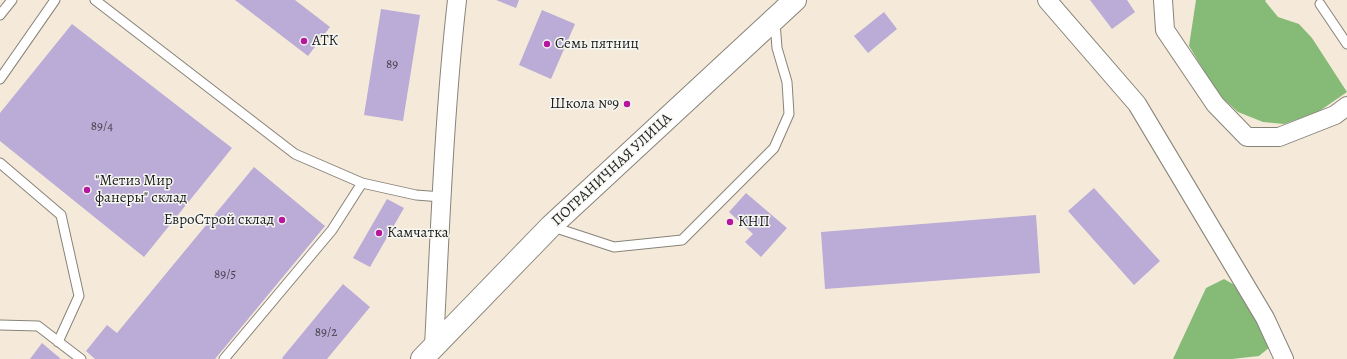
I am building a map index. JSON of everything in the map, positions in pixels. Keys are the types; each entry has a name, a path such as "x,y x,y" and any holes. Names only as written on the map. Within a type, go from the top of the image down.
{"street":[{"name":"ПОГРАНИЧНАЯ УЛИЦА","path":"428,352 442,197 457,0"},
{"name":"ПОГРАНИЧНАЯ УЛИЦА","path":"428,352 551,226 795,0"},
{"path":"1047,0 1137,104 1265,318 1284,359"},
{"path":"1163,0 1165,30 1215,104 1247,137 1279,137 1336,115 1347,106"}],"lane":[{"path":"0,15 12,0"},
{"path":"0,79 55,0"},
{"path":"95,0 295,154 362,184 416,195 442,197"},
{"path":"1320,4 1347,44"},
{"path":"551,226 614,247 682,240 774,148 789,114 787,82 778,48 775,19"},
{"path":"0,164 61,215 79,296 58,342"},
{"path":"224,359 332,230 362,184"},
{"path":"0,325 38,326 81,359"}],"green space":[{"path":"1196,0 1266,0 1265,1 1278,17 1299,24 1312,38 1347,92 1318,112 1284,124 1263,122 1238,112 1218,94 1189,46"},
{"path":"1224,279 1238,287 1270,347 1259,356 1232,359 1173,359 1206,288"}],"building":[{"name":"АТК","path":"235,0 295,0 330,27 308,56"},
{"path":"496,0 519,0 516,8"},
{"path":"1090,0 1127,0 1135,12 1112,29"},
{"path":"381,9 420,15 403,121 364,115"},
{"name":"Семь пятниц","path":"542,10 575,24 551,79 519,65"},
{"path":"884,12 897,29 868,53 854,36"},
{"path":"72,24 232,148 144,257 0,141 0,113"},
{"path":"254,167 325,226 215,359 95,359 86,351 107,325 117,333"},
{"path":"1094,188 1160,261 1134,285 1068,211"},
{"path":"746,193 787,228 761,257 745,242 753,234 729,212"},
{"name":"Камчатка","path":"387,199 404,208 370,267 353,258"},
{"path":"1036,215 1040,273 825,289 821,232"},
{"path":"343,284 370,307 327,359 283,359 282,358"},
{"path":"42,343 61,359 30,359"}],"place":[{"name":"АТК","path":"304,41"},
{"name":"Семь пятниц","path":"547,44"},
{"name":"Школа №9","path":"627,104"},
{"name":"\"Метиз Мир фанеры\" склад","path":"87,190"},
{"name":"ЕвроСтрой склад","path":"282,220"},
{"name":"КНП","path":"730,222"},
{"name":"Камчатка","path":"379,233"}]}
